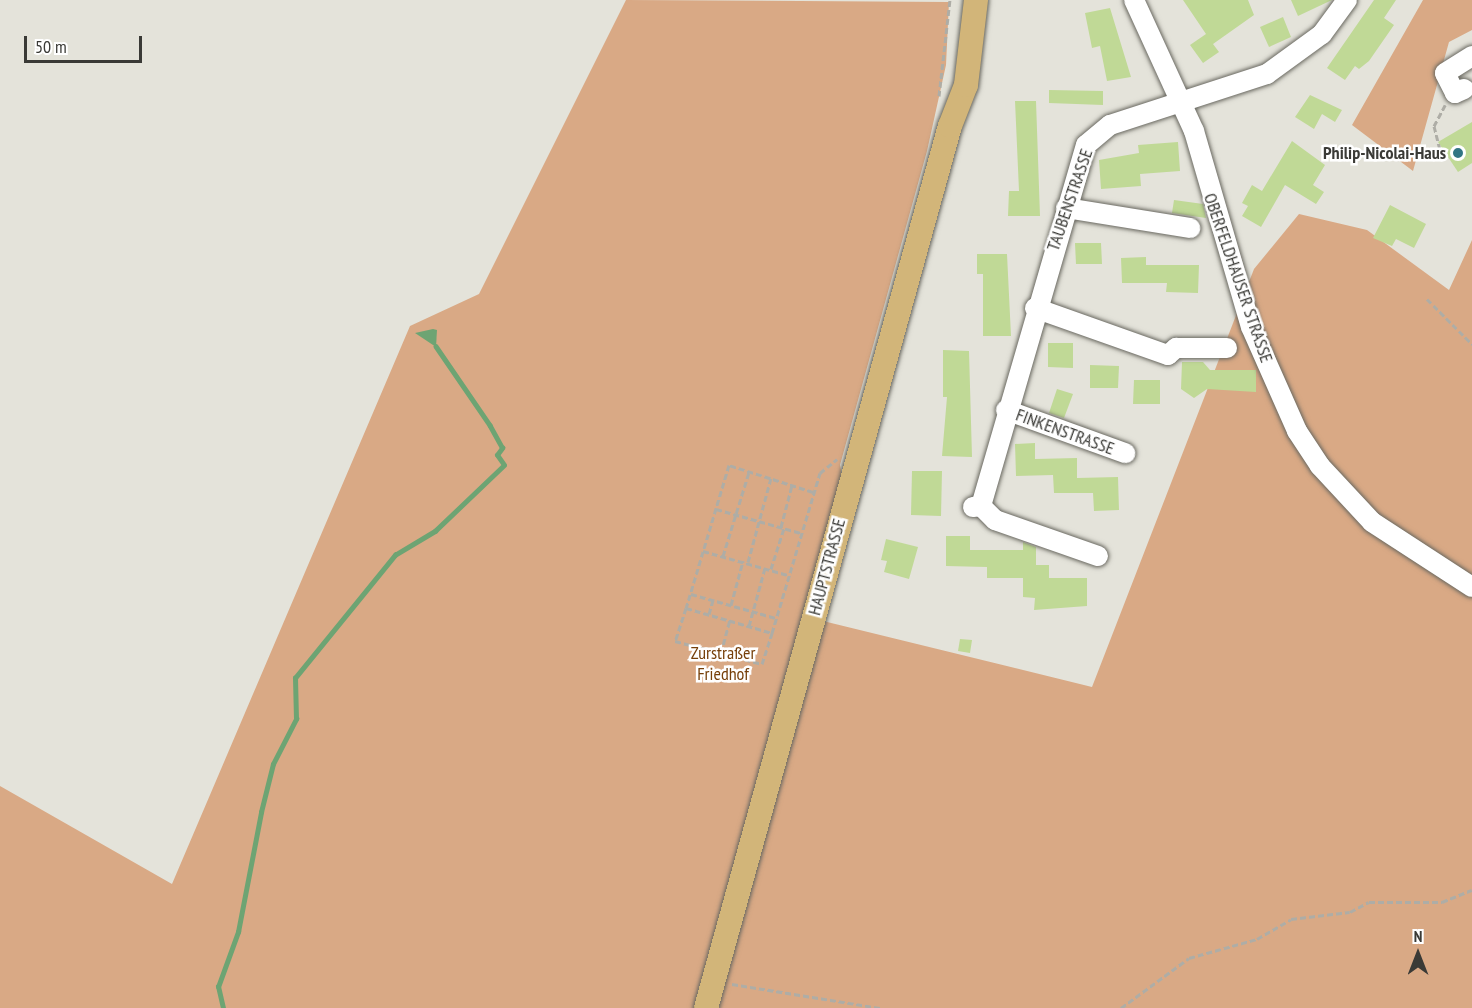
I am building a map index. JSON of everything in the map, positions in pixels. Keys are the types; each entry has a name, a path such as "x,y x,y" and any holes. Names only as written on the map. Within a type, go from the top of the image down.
{"main road":[{"name":"HAUPTSTRASSE","path":"950,126 963,0"},
{"name":"HAUPTSTRASSE","path":"706,1008 950,126 966,85 976,0"}],"street":[{"name":"OBERFELDHAUSER STRASSE","path":"1134,0 1181,101 1251,327 1297,430 1320,466 1372,522 1472,587"},
{"name":"TAUBENSTRASSE","path":"1098,556 995,520 977,507 1035,308 1086,145 1110,124 1267,74 1322,34 1347,0"},
{"path":"1459,91 1445,74 1472,56"},
{"path":"1066,208 1190,228"},
{"path":"1035,308 1168,355 1176,348 1227,348"},
{"name":"FINKENSTRASSE","path":"1006,410 1125,453"}],"path":[{"path":"1442,158 1434,126 1459,91"},
{"path":"1427,299 1472,344"},
{"path":"813,492 729,465 675,641 762,664 820,473 843,454"},
{"path":"723,556 749,472"},
{"path":"731,605 771,478"},
{"path":"771,569 792,485"},
{"path":"716,509 801,533"},
{"path":"703,551 789,575"},
{"path":"749,626 765,568"},
{"path":"691,594 776,618"},
{"path":"709,614 713,600"},
{"path":"687,608 772,633"},
{"path":"721,653 730,620"},
{"path":"1120,1008 1189,958 1257,939 1291,919 1350,912 1369,902 1442,902 1472,890"},
{"path":"713,978 881,1008"}],"green space":[{"name":"Zurstraßer Friedhof","path":"626,0 949,2 946,65 927,151 840,465 846,496 823,621 1092,687 1254,269 1299,214 1367,230 1449,290 1472,240 1472,1008 0,1008 0,786 172,884 410,326 479,294"},
{"path":"1423,0 1472,0 1472,30 1449,42 1413,171 1352,125"}],"shaded area":[{"path":"433,329 437,330 436,347 415,333"}],"building":[{"path":"1183,0 1248,0 1254,15 1213,44 1219,52 1203,63 1190,45 1206,34"},
{"path":"1291,0 1332,0 1298,16"},
{"path":"1374,0 1396,0 1384,18 1394,25 1369,61 1359,69 1355,66 1345,80 1327,68"},
{"path":"1110,8 1131,77 1107,81 1100,46 1092,48 1085,13"},
{"path":"1283,17 1291,37 1269,47 1260,27"},
{"path":"1049,90 1103,91 1103,105 1049,103"},
{"path":"1310,95 1342,110 1335,122 1322,114 1314,129 1295,117"},
{"path":"1015,101 1036,101 1040,216 1008,216 1009,191 1019,191"},
{"name":"Philip-Nicolai-Haus","path":"1472,122 1472,163 1458,172 1438,142"},
{"path":"1292,141 1325,165 1313,185 1324,192 1316,204 1285,185 1261,227 1242,216 1248,206 1242,203 1252,185 1262,191"},
{"path":"1178,142 1180,171 1140,174 1141,186 1101,189 1099,160 1139,153 1138,145"},
{"path":"1174,200 1203,204 1206,218 1172,213"},
{"path":"1390,205 1426,224 1414,248 1396,239 1392,246 1373,238"},
{"path":"1075,243 1101,243 1102,264 1076,264"},
{"path":"977,254 1007,254 1011,336 983,336 983,274 977,274"},
{"path":"1146,257 1146,265 1199,265 1198,293 1166,292 1167,283 1122,283 1121,258"},
{"path":"1048,343 1073,343 1073,368 1048,367"},
{"path":"943,350 969,351 972,457 942,456 947,397 943,397"},
{"path":"1182,362 1203,362 1210,370 1256,370 1256,392 1207,389 1194,398 1181,389"},
{"path":"1090,365 1119,366 1118,388 1090,388"},
{"path":"1134,380 1160,380 1160,404 1133,404"},
{"path":"1057,389 1073,394 1064,418 1049,413"},
{"path":"1035,443 1035,459 1077,458 1077,478 1118,477 1119,510 1094,511 1093,493 1054,493 1053,475 1016,476 1015,444"},
{"path":"912,471 942,471 941,516 911,515"},
{"path":"946,536 970,536 970,550 1023,550 1023,542 1036,547 1036,565 1049,565 1049,578 1087,578 1087,606 1034,610 1035,598 1023,597 1023,578 987,578 987,567 946,566"},
{"path":"886,539 918,547 909,579 884,572 887,561 881,560"},
{"path":"960,639 972,640 970,653 958,651"}],"waterway":[{"path":"223,1008 218,987 238,932 261,812 273,764 296,719 295,678 395,555 435,531 504,465 497,455 502,448 490,426 436,347"}],"place":[{"name":"Philip-Nicolai-Haus","path":"1458,153"}]}
